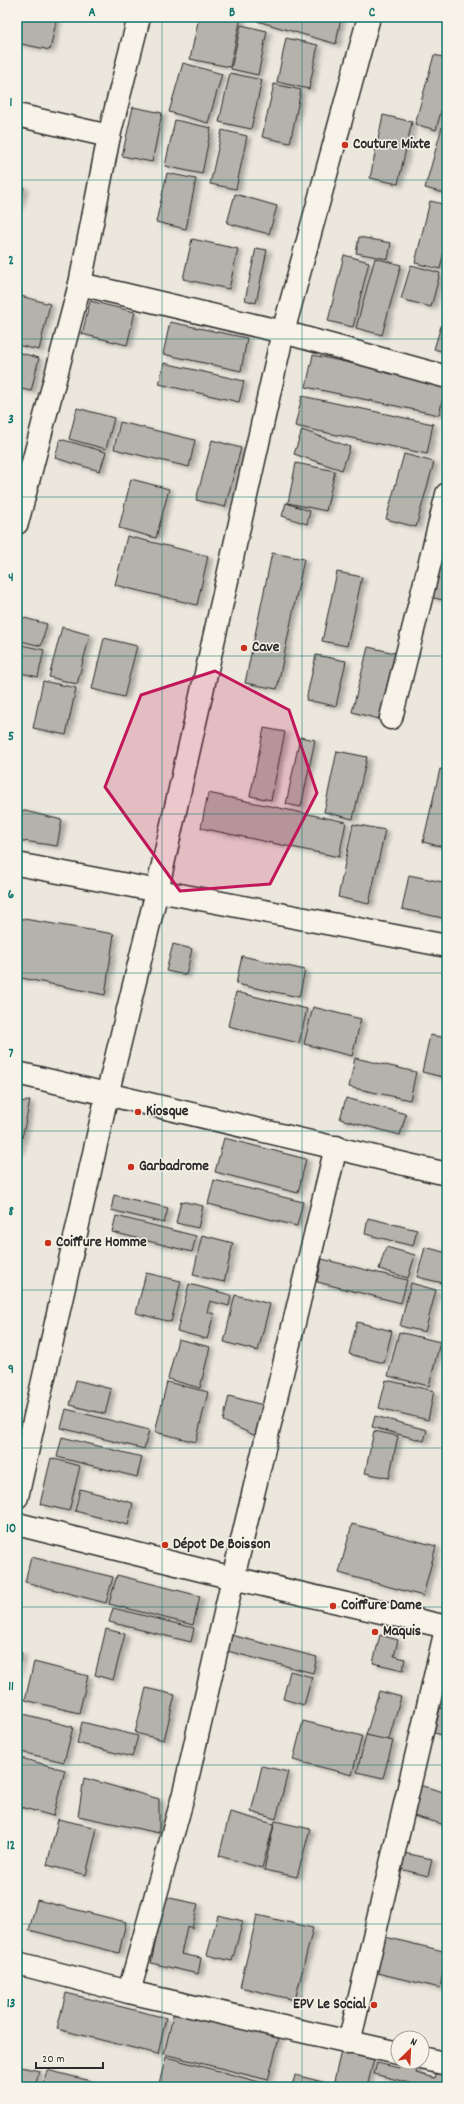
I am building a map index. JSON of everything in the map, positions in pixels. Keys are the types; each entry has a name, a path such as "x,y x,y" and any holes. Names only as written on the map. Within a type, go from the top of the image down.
{"street":[{"path":"17,523 80,284 109,136 139,17"},
{"path":"17,1497 107,1095 157,892 283,332 369,17"},
{"path":"17,115 109,136"},
{"path":"80,284 283,332 447,377"},
{"path":"391,718 447,494"},
{"path":"17,864 157,892 447,946"},
{"path":"17,1074 447,1174"},
{"path":"129,1992 184,1793 233,1578 336,1147"},
{"path":"17,1524 233,1578 447,1626 349,2043"},
{"path":"17,1963 129,1992 390,2051"},
{"path":"430,2060 447,2064"}],"highlighted area":[{"path":"215,671 289,710 317,793 270,884 180,891 105,787 141,695"}],"building":[{"path":"17,17 57,17 50,50 17,43"},
{"path":"199,17 241,17 230,67 190,59"},
{"path":"258,17 341,17 336,44 257,21"},
{"path":"241,25 267,31 258,75 231,69"},
{"path":"286,38 318,45 309,89 277,82"},
{"path":"434,55 447,58 447,88 436,130 415,124"},
{"path":"183,63 222,74 208,123 169,112"},
{"path":"230,73 262,80 251,129 219,122"},
{"path":"274,84 301,90 290,143 262,137"},
{"path":"133,107 162,113 152,162 122,156"},
{"path":"383,115 412,122 398,184 370,178"},
{"path":"175,120 211,128 202,174 165,166"},
{"path":"442,127 447,128 447,194 425,188"},
{"path":"222,130 247,136 236,189 210,184"},
{"path":"167,173 196,179 186,229 156,222"},
{"path":"17,185 24,187 17,209"},
{"path":"235,194 277,206 269,234 227,223"},
{"path":"430,201 447,205 447,238 440,269 415,263"},
{"path":"359,237 391,243 388,259 356,253"},
{"path":"192,239 238,249 229,289 183,279"},
{"path":"256,248 267,250 256,303 245,300"},
{"path":"344,255 369,262 353,327 328,321"},
{"path":"375,258 401,265 382,335 356,328"},
{"path":"411,265 440,273 431,307 401,299"},
{"path":"17,295 50,304 39,350 17,345"},
{"path":"90,301 135,312 127,345 82,334"},
{"path":"170,322 247,338 241,371 163,354"},
{"path":"442,323 447,325 447,353 434,349"},
{"path":"17,352 39,358 31,391 17,388"},
{"path":"313,355 446,384 439,415 306,387"},
{"path":"164,363 244,381 239,402 159,384"},
{"path":"302,396 433,424 427,454 295,426"},
{"path":"77,408 114,418 106,449 69,439"},
{"path":"120,422 195,440 189,467 114,449"},
{"path":"302,430 350,447 342,470 294,454"},
{"path":"60,439 106,452 100,471 55,458"},
{"path":"212,440 241,448 225,507 196,500"},
{"path":"404,454 434,462 416,527 386,519"},
{"path":"296,463 335,471 326,511 288,503"},
{"path":"131,479 169,489 156,538 119,528"},
{"path":"286,503 310,511 307,524 282,516"},
{"path":"447,532 447,601 430,597"},
{"path":"127,536 208,556 197,605 115,585"},
{"path":"272,553 304,559 277,689 245,683"},
{"path":"337,572 362,577 347,646 322,641"},
{"path":"17,616 47,624 41,646 17,640"},
{"path":"62,627 90,635 77,684 49,677"},
{"path":"104,638 137,646 124,697 92,689"},
{"path":"17,644 44,650 38,677 17,672"},
{"path":"368,647 395,653 379,719 352,712"},
{"path":"316,655 346,661 336,706 306,700"},
{"path":"43,681 76,688 66,735 33,728"},
{"path":"264,728 285,732 271,800 250,796"},
{"path":"300,737 315,740 301,807 286,804"},
{"path":"337,751 367,757 353,819 324,812"},
{"path":"440,769 447,771 447,833 444,847 423,842"},
{"path":"208,793 346,822 339,857 201,828"},
{"path":"17,809 62,820 57,846 17,840"},
{"path":"353,824 385,830 369,904 338,897"},
{"path":"409,875 447,883 447,919 402,909"},
{"path":"18,918 114,934 105,995 17,977"},
{"path":"173,944 192,949 186,975 166,971"},
{"path":"242,956 305,970 299,997 236,984"},
{"path":"236,992 307,1009 299,1043 228,1026"},
{"path":"313,1007 361,1019 352,1056 304,1044"},
{"path":"430,1035 447,1038 447,1078 422,1072"},
{"path":"355,1058 416,1072 410,1100 349,1087"},
{"path":"346,1098 406,1114 400,1135 340,1119"},
{"path":"30,1101 19,1152 17,1152 17,1102"},
{"path":"224,1138 306,1159 298,1193 215,1172"},
{"path":"214,1180 303,1202 297,1226 208,1204"},
{"path":"114,1195 168,1208 164,1223 111,1210"},
{"path":"181,1201 203,1206 198,1228 176,1223"},
{"path":"116,1216 196,1236 192,1252 112,1232"},
{"path":"368,1218 417,1230 413,1246 365,1234"},
{"path":"202,1235 233,1243 224,1282 193,1275"},
{"path":"386,1247 415,1255 408,1278 379,1269"},
{"path":"425,1247 447,1253 447,1284 417,1277"},
{"path":"322,1259 407,1280 401,1303 317,1282"},
{"path":"146,1273 181,1281 171,1322 136,1313"},
{"path":"411,1283 436,1290 425,1332 400,1326"},
{"path":"189,1284 231,1295 229,1306 210,1301 207,1312 214,1314 207,1339 177,1331"},
{"path":"235,1295 270,1304 258,1351 224,1342"},
{"path":"357,1322 392,1331 384,1363 349,1354"},
{"path":"399,1332 440,1342 429,1386 388,1376"},
{"path":"178,1339 210,1347 200,1388 168,1379"},
{"path":"76,1380 111,1389 105,1414 70,1405"},
{"path":"386,1380 434,1391 428,1420 379,1408"},
{"path":"167,1382 208,1392 196,1442 155,1432"},
{"path":"229,1396 267,1406 258,1437 223,1421"},
{"path":"66,1409 149,1430 144,1449 61,1428"},
{"path":"375,1416 427,1430 424,1441 372,1427"},
{"path":"374,1431 398,1436 389,1478 365,1473"},
{"path":"62,1437 142,1457 137,1477 57,1457"},
{"path":"51,1458 80,1466 69,1511 40,1504"},
{"path":"80,1489 133,1503 128,1525 75,1511"},
{"path":"352,1524 436,1546 423,1596 339,1573"},
{"path":"31,1557 113,1577 106,1603 25,1582"},
{"path":"117,1575 200,1596 193,1625 109,1604"},
{"path":"113,1608 194,1628 191,1642 109,1622"},
{"path":"106,1629 125,1634 113,1680 95,1675"},
{"path":"231,1635 317,1657 313,1673 227,1651"},
{"path":"380,1635 398,1640 394,1656 405,1659 403,1670 373,1663"},
{"path":"17,1652 22,1653 17,1674"},
{"path":"34,1662 88,1676 79,1713 25,1700"},
{"path":"290,1671 312,1677 304,1705 283,1699"},
{"path":"447,1676 447,1698 442,1697"},
{"path":"146,1688 175,1695 164,1740 135,1733"},
{"path":"379,1691 401,1697 388,1742 366,1735"},
{"path":"440,1708 447,1709 447,1736 434,1733"},
{"path":"24,1714 73,1727 64,1762 17,1751 17,1742"},
{"path":"303,1721 362,1736 352,1775 293,1760"},
{"path":"82,1722 138,1736 132,1757 77,1743"},
{"path":"366,1735 393,1741 383,1778 357,1772"},
{"path":"21,1758 65,1770 53,1816 17,1806 17,1773"},
{"path":"262,1766 288,1772 276,1819 251,1812"},
{"path":"84,1778 159,1799 159,1833 78,1816"},
{"path":"419,1785 447,1793 447,1818 445,1825 410,1815"},
{"path":"230,1812 274,1824 262,1868 219,1856"},
{"path":"58,1819 97,1828 86,1875 47,1865"},
{"path":"275,1821 310,1829 297,1877 264,1870"},
{"path":"404,1853 432,1859 428,1876 400,1869"},
{"path":"165,1897 198,1904 192,1928 187,1926 181,1954 201,1958 198,1974 151,1963"},
{"path":"37,1900 126,1922 119,1953 29,1930"},
{"path":"218,1915 243,1921 232,1961 207,1955"},
{"path":"257,1915 313,1928 295,2000 240,1987"},
{"path":"385,1937 447,1952 440,1988 377,1973"},
{"path":"66,1993 166,2018 158,2054 57,2029"},
{"path":"174,2012 279,2038 268,2080 164,2054"},
{"path":"341,2051 374,2059 367,2087 334,2081"},
{"path":"166,2057 267,2084 266,2087 158,2087"},
{"path":"377,2063 390,2066 390,2070 417,2070 416,2073 435,2078 438,2067 447,2069 447,2087 425,2087 374,2074"},
{"path":"17,2066 39,2071 35,2087 17,2087"},
{"path":"47,2070 111,2086 43,2087"},
{"path":"295,2075 335,2085 334,2087 292,2087"}],"place":[{"name":"Couture Mixte","path":"345,145"},
{"name":"Cave","path":"244,648"},
{"name":"Kiosque","path":"138,1112"},
{"name":"Garbadrome","path":"131,1167"},
{"name":"Coiffure Homme","path":"48,1243"},
{"name":"Dépot De Boisson","path":"165,1545"},
{"name":"Coiffure Dame","path":"333,1606"},
{"name":"Maquis","path":"375,1632"},
{"name":"EPV Le Social","path":"374,2005"}]}
